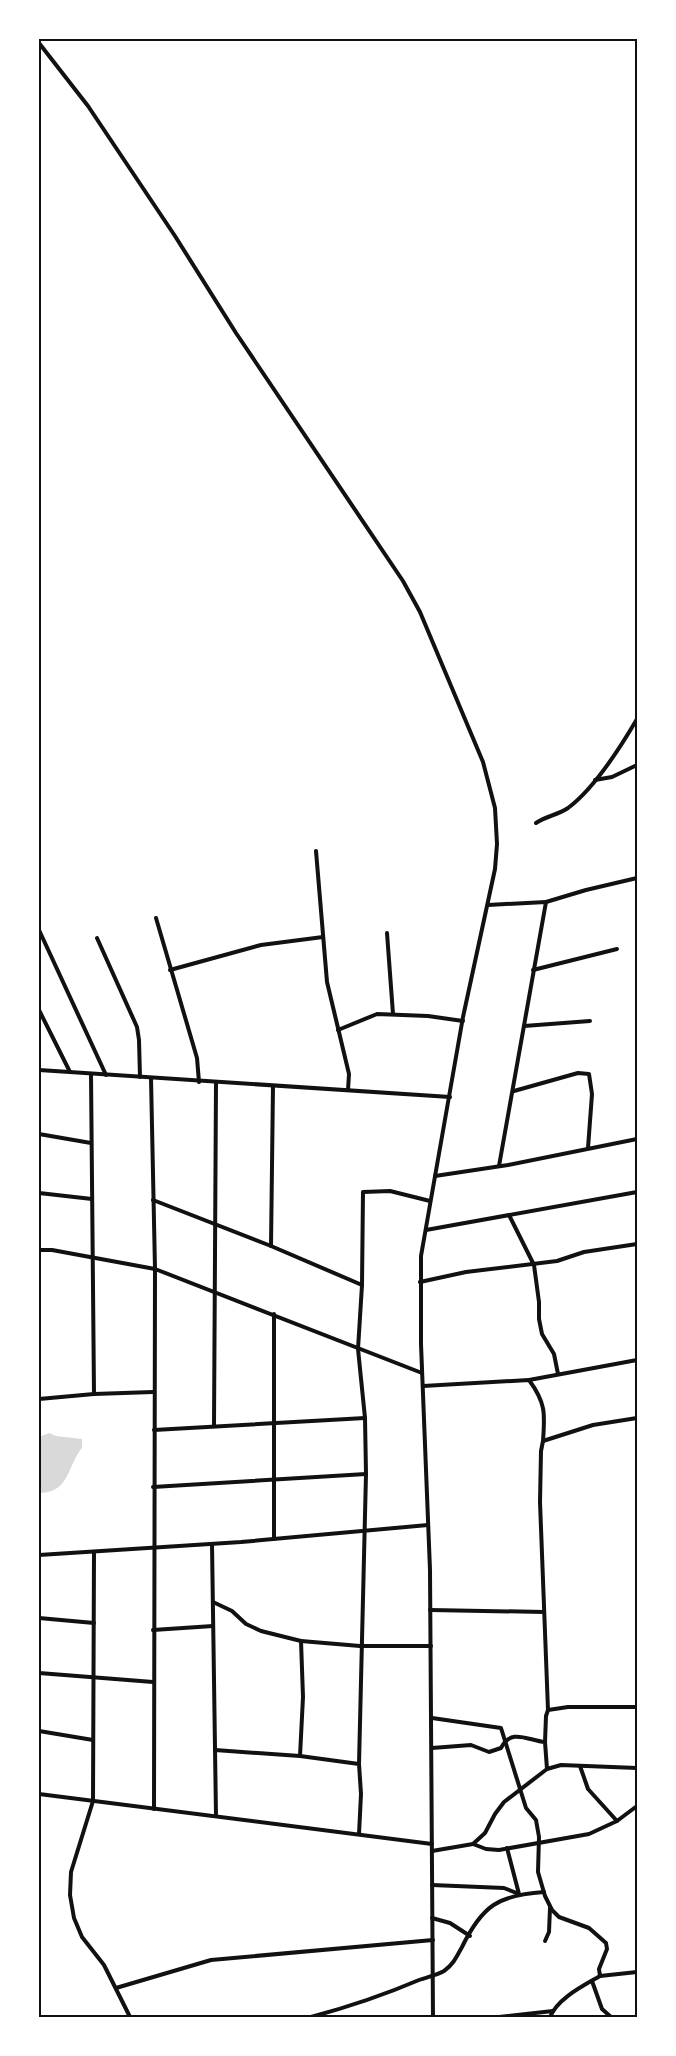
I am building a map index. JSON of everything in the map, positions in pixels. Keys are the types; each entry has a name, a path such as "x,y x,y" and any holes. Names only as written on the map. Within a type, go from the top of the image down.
{"street":[{"path":"39,43 88,106 175,236 236,334 368,526 403,581 420,612 483,762 495,808 496,869 463,1021 421,1256 422,1373 428,1525 432,1718 433,2017"},
{"path":"536,823 568,808 595,780 637,719"},
{"path":"595,780 612,777 637,765"},
{"path":"316,851 327,982 349,1074 348,1090"},
{"path":"488,905 546,902 637,878"},
{"path":"499,1166 546,902"},
{"path":"156,918 197,1058 199,1082"},
{"path":"39,930 106,1075"},
{"path":"386,933 393,1014"},
{"path":"97,938 134,1017 140,1040 140,1078"},
{"path":"170,970 261,945 323,938"},
{"path":"533,970 617,949"},
{"path":"39,1010 70,1072"},
{"path":"338,1030 377,1014 463,1021"},
{"path":"524,1026 590,1021"},
{"path":"39,1070 450,1097"},
{"path":"514,1090 578,1073 589,1074 591,1076 592,1094 588,1148"},
{"path":"91,1074 94,1394"},
{"path":"151,1078 155,1269 153,1392 154,1809"},
{"path":"214,1426 216,1083"},
{"path":"271,1246 272,1086"},
{"path":"39,1134 92,1143"},
{"path":"435,1176 499,1166 637,1139"},
{"path":"359,1834 361,1794 359,1764 360,1646 366,1474 365,1418 358,1349 362,1285 363,1192 390,1191 430,1201"},
{"path":"426,1230 637,1192"},
{"path":"39,1193 92,1199"},
{"path":"154,1200 271,1246 362,1285"},
{"path":"509,1216 534,1265 542,1334 554,1354 558,1374"},
{"path":"420,1282 466,1272 557,1261 584,1252 637,1244"},
{"path":"39,1250 92,1257 155,1269 422,1373"},
{"path":"274,1314 274,1540"},
{"path":"423,1386 529,1380 637,1360"},
{"path":"529,1380 540,1395 545,1410 541,1452 540,1502 548,1710 545,1742 547,1769"},
{"path":"39,1400 94,1394 153,1392"},
{"path":"154,1430 365,1418"},
{"path":"543,1441 593,1425 637,1418"},
{"path":"153,1487 274,1478 366,1474"},
{"path":"39,1555 274,1540 428,1525"},
{"path":"212,1544 216,1816"},
{"path":"94,1552 93,1801 71,1872 70,1895 74,1918 82,1937 94,1950 130,2017"},
{"path":"213,1602 232,1611 246,1624 261,1631 301,1641 360,1646 430,1646"},
{"path":"430,1610 544,1612"},
{"path":"39,1618 94,1623"},
{"path":"153,1630 214,1626"},
{"path":"300,1756 303,1697 301,1641"},
{"path":"39,1673 153,1682"},
{"path":"548,1710 568,1707 637,1707"},
{"path":"432,1718 499,1727 521,1787 526,1808 536,1820 537,1861 544,1892 550,1906 559,1917 589,1928 606,1943 607,1949 599,1968 600,1976"},
{"path":"39,1731 93,1740"},
{"path":"432,1748 465,1745 489,1752 501,1748 504,1741 515,1737 545,1742"},
{"path":"215,1750 300,1756 359,1764"},
{"path":"432,1851 473,1844 486,1833 495,1814 504,1802 521,1787 547,1769 562,1765 637,1768"},
{"path":"580,1766 588,1789 617,1821"},
{"path":"39,1794 432,1844"},
{"path":"473,1844 486,1850 589,1834 617,1821 637,1806"},
{"path":"507,1848 519,1894"},
{"path":"432,1885 504,1888 519,1894"},
{"path":"311,2017 389,1992 444,1971 457,1958 483,1912 506,1898 519,1894 544,1892"},
{"path":"545,1941 549,1932 550,1906"},
{"path":"432,1918 450,1923 470,1936"},
{"path":"116,1988 211,1960 433,1940"},
{"path":"550,2017 552,2011 571,1994 600,1976 637,1972"},
{"path":"592,1981 602,2009 611,2017"},
{"path":"500,2017 552,2011"}],"shaded area":[{"path":"49,1433 56,1436 82,1439 82,1448 63,1482 51,1491 42,1493 39,1491 39,1437"}]}
